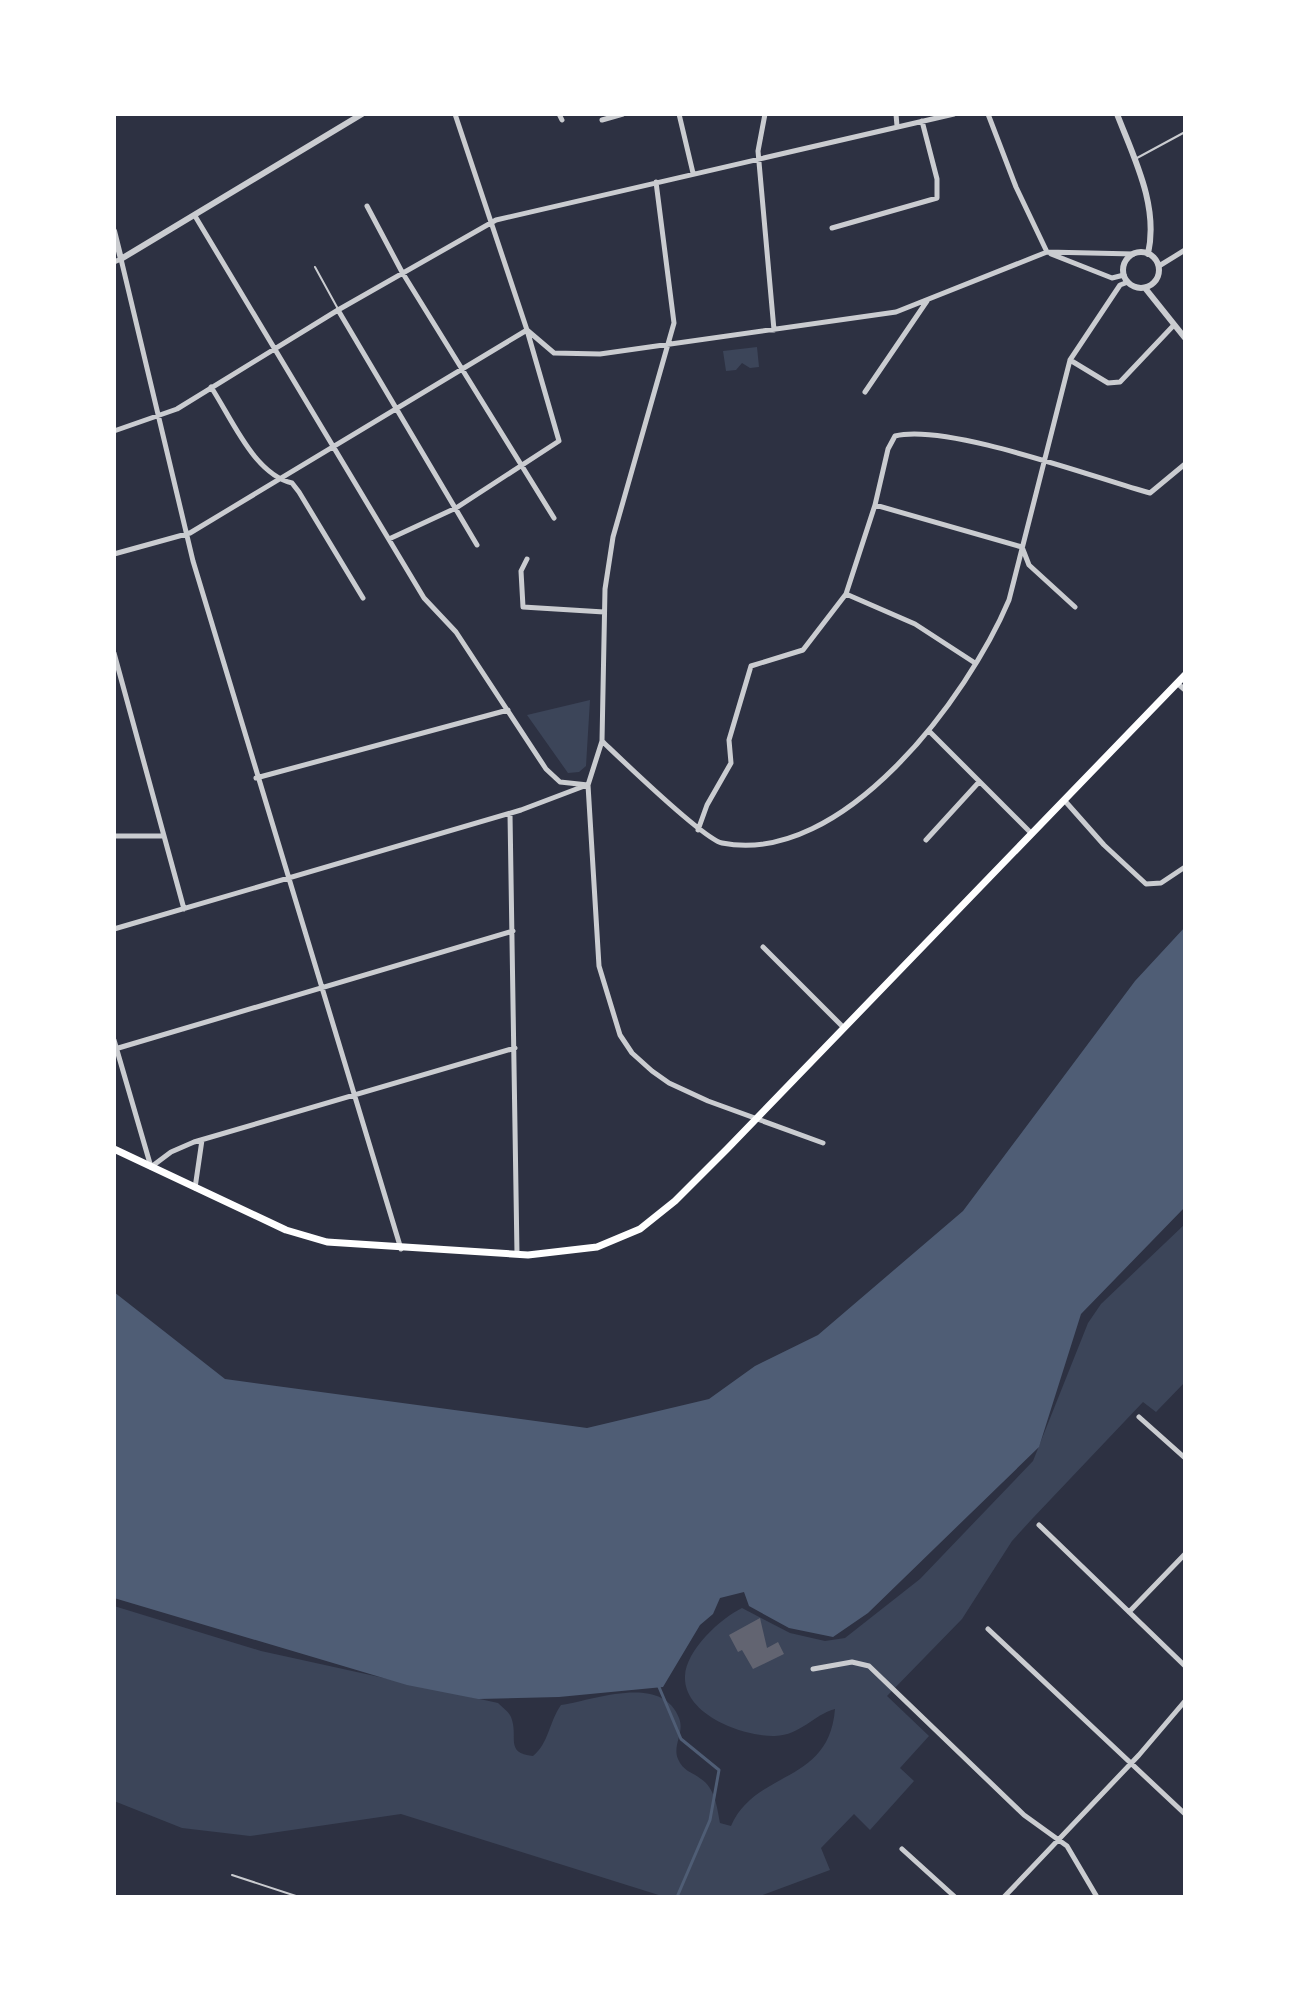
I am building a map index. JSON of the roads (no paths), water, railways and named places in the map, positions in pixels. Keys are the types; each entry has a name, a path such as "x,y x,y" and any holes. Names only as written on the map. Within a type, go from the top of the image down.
{"main road":[{"path":"114,1149 286,1230 327,1242 401,1250 517,1255 574,1252 597,1247 640,1229 675,1201 1185,675"}],"street":[{"path":"117,261 362,114"},
{"path":"389,539 456,508 559,441 527,330 455,114"},
{"path":"602,120 623,114"},
{"path":"679,114 693,173"},
{"path":"765,114 758,159 774,330"},
{"path":"896,114 897,126"},
{"path":"114,431 158,418 491,222 954,114"},
{"path":"988,114 1016,187 1047,252 1145,288 1185,338"},
{"path":"1117,114 1135,159 1149,215 1148,254 1159,266"},
{"path":"832,228 937,198 939,193 922,121"},
{"path":"656,182 674,323 613,537 604,612 602,741 588,785 599,966 620,1035 632,1053 669,1083 823,1143"},
{"path":"367,206 402,272 554,518"},
{"path":"195,216 424,598 456,632 546,769 560,782 588,785"},
{"path":"114,231 117,261 186,534 256,778 401,1250"},
{"path":"1145,288 1155,282 1159,266 1185,250"},
{"path":"527,330 554,353 600,354 896,312 1047,252 1148,254"},
{"path":"602,741 698,830 719,843 772,845 793,839 844,810 929,731 975,663 1009,600 1070,360 1126,279 1125,264 1134,254"},
{"path":"865,392 927,301"},
{"path":"338,310 477,545"},
{"path":"1070,360 1108,383 1120,382 1173,326"},
{"path":"114,554 186,534 527,330"},
{"path":"211,387 264,468 278,480 292,483 299,492 363,598"},
{"path":"698,830 707,805 731,763 729,740 751,666 803,650 846,594 875,505 888,449 895,436 907,433 959,439 1150,493 1185,464"},
{"path":"875,505 1022,547"},
{"path":"1022,547 1029,565 1075,607"},
{"path":"527,559 521,571 523,607 604,612"},
{"path":"846,594 915,623 975,663"},
{"path":"114,653 184,909"},
{"path":"1177,683 1185,690"},
{"path":"256,778 508,710"},
{"path":"929,731 1032,834"},
{"path":"926,840 980,781"},
{"path":"114,929 510,814 588,785"},
{"path":"1065,801 1104,845 1146,884 1161,883 1185,867"},
{"path":"510,814 517,1255"},
{"path":"114,836 163,836"},
{"path":"115,1049 513,931"},
{"path":"763,947 844,1028"},
{"path":"114,1040 151,1167 171,1152 202,1140 515,1048"},
{"path":"195,1189 202,1140"},
{"path":"1139,1417 1185,1458"},
{"path":"1039,1525 1185,1666"},
{"path":"1129,1612 1185,1554"},
{"path":"988,1629 1185,1814"},
{"path":"813,1669 852,1662 869,1666 1024,1815 1058,1839 1085,1873 1097,1897"},
{"path":"1004,1897 1185,1701"},
{"path":"902,1849 955,1897"}],"lane":[{"path":"1135,159 1185,132"},
{"path":"315,267 338,310"},
{"path":"232,1875 299,1897"}],"waterway":[{"path":"659,1687 681,1739 719,1770 710,1820 677,1897"}]}
